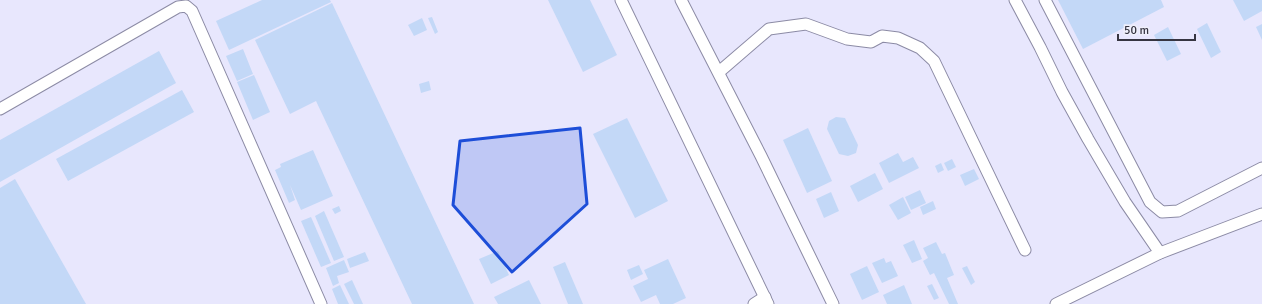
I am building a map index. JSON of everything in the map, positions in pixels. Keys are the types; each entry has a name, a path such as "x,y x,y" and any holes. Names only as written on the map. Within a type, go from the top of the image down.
{"street":[{"path":"622,0 767,301 754,304"},
{"path":"681,0 790,213 833,304"},
{"path":"1015,0 1088,139 1125,202 1160,253"},
{"path":"1045,0 1150,202 1162,212 1178,211 1262,168"},
{"path":"0,110 178,7 186,6 192,12 321,304"},
{"path":"719,72 769,29 806,24 847,39 871,42 882,36 898,38 920,48 934,61 1025,250"},
{"path":"1056,304 1160,253 1262,214"}],"highlighted area":[{"path":"580,128 587,204 512,272 453,205 460,141"}],"shaded area":[{"path":"0,0 1262,0 1262,304 0,304"}],"building":[{"path":"262,0 330,0 331,2 229,50 216,21"},
{"path":"548,0 590,0 617,55 583,72"},
{"path":"1058,0 1161,0 1164,7 1083,49"},
{"path":"1233,0 1262,0 1262,11 1244,21"},
{"path":"332,3 474,304 412,304 316,101 290,114 255,40"},
{"path":"432,17 438,32 435,34 428,18"},
{"path":"422,18 427,30 414,36 408,25"},
{"path":"1207,23 1221,52 1211,58 1197,29"},
{"path":"1262,24 1262,40 1256,27"},
{"path":"1168,27 1181,54 1167,61 1154,35"},
{"path":"243,49 253,74 237,81 226,56"},
{"path":"159,51 176,83 0,182 0,140"},
{"path":"254,75 270,112 253,120 237,82"},
{"path":"429,81 431,90 421,93 419,84"},
{"path":"182,90 194,112 68,181 56,159"},
{"path":"836,117 845,118 858,145 856,153 848,156 839,154 827,129 829,121"},
{"path":"627,118 668,201 635,218 593,134"},
{"path":"808,128 832,181 807,193 783,140"},
{"path":"313,150 333,196 301,210 290,185 295,200 289,203 275,170 281,167 280,164"},
{"path":"898,153 903,162 913,157 919,168 889,183 879,163"},
{"path":"952,159 956,167 948,171 944,163"},
{"path":"941,163 944,170 938,173 935,166"},
{"path":"974,169 979,179 965,186 960,175"},
{"path":"875,173 883,189 858,202 850,186"},
{"path":"15,179 86,304 0,304 0,188"},
{"path":"920,190 926,203 911,210 905,197"},
{"path":"831,192 839,211 824,218 816,199"},
{"path":"903,197 911,213 898,220 889,205"},
{"path":"933,201 936,209 923,215 920,207"},
{"path":"339,206 341,211 335,214 332,209"},
{"path":"324,211 344,257 334,261 315,216"},
{"path":"311,217 331,263 321,267 301,221"},
{"path":"914,240 922,259 912,263 903,245"},
{"path":"936,242 942,254 945,253 954,275 947,278 958,304 949,304 934,273 930,275 923,261 928,258 923,248"},
{"path":"498,251 509,275 491,284 479,259"},
{"path":"365,252 369,261 350,268 347,259"},
{"path":"884,258 886,263 891,261 898,276 882,283 872,263"},
{"path":"668,259 686,298 673,304 660,304 656,295 641,302 633,286 648,279 644,270"},
{"path":"344,260 349,272 337,276 339,283 333,286 326,268"},
{"path":"565,262 583,304 568,304 553,267"},
{"path":"639,265 643,274 631,280 627,270"},
{"path":"867,266 879,292 862,300 850,274"},
{"path":"967,266 975,282 971,285 962,268"},
{"path":"352,280 363,304 354,304 344,284"},
{"path":"529,280 541,304 498,304 494,297"},
{"path":"932,284 939,298 934,300 927,286"},
{"path":"340,285 349,304 338,304 332,289"},
{"path":"904,285 912,304 887,304 883,295"}]}
